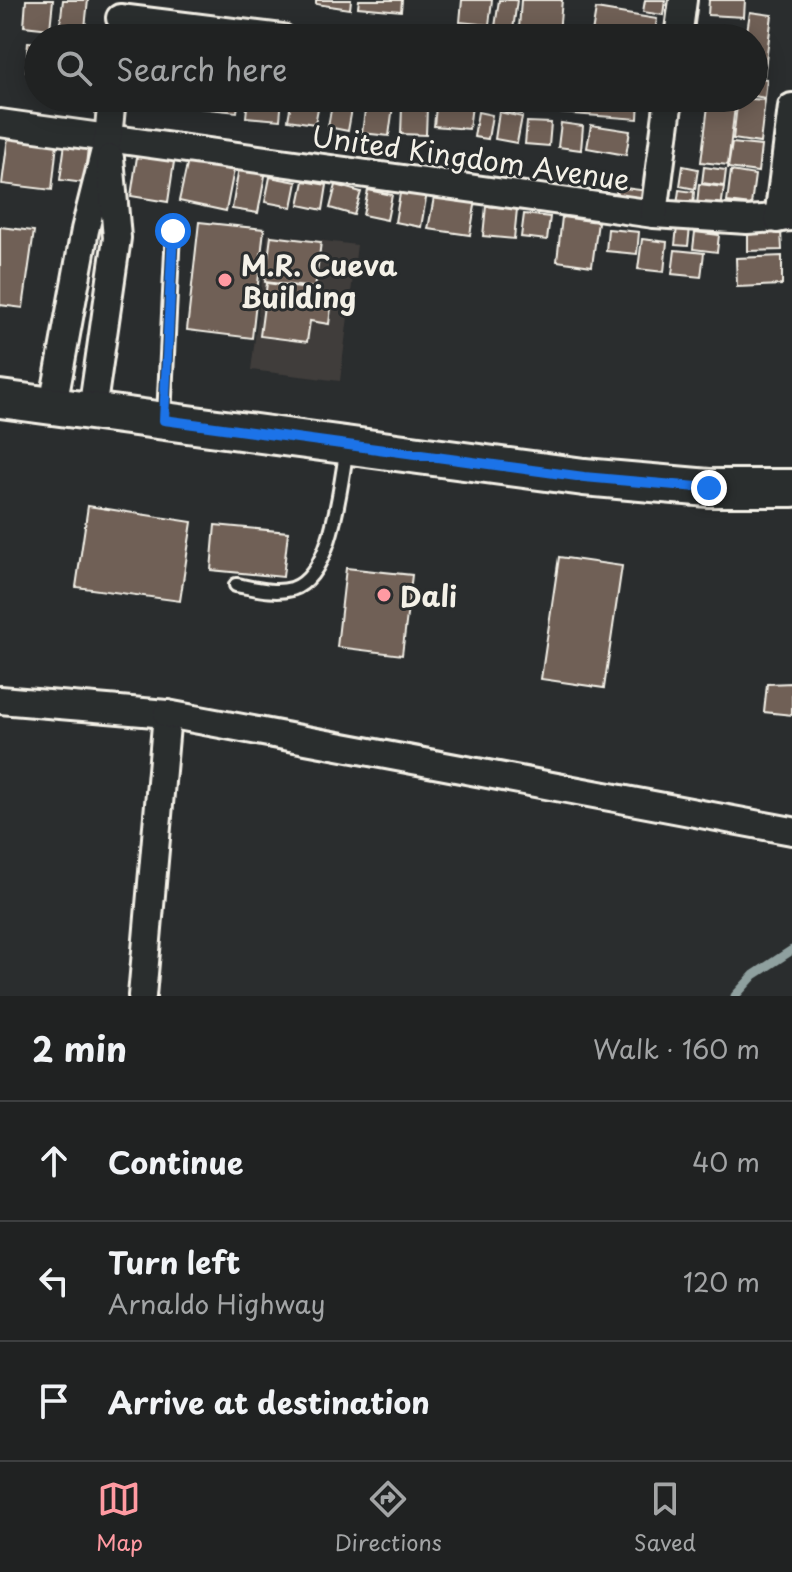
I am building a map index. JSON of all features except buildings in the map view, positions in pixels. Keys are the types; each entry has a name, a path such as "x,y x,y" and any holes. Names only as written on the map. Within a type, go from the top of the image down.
{"main road":[{"path":"0,399 584,477 709,488 792,488"}],"street":[{"path":"680,24 683,0"},
{"path":"119,19 162,24"},
{"path":"785,218 792,107"},
{"path":"53,406 82,246 108,138 111,112"},
{"path":"654,214 667,112"},
{"name":"United Kingdom Avenue","path":"0,123 654,214 785,218"},
{"path":"92,411 117,238 108,138"},
{"path":"0,700 167,714 792,831"},
{"path":"142,996 167,714"}],"lane":[{"path":"164,420 173,231"},
{"path":"236,585 274,591 292,589 308,581 317,571 327,543 347,444"}],"shaded area":[{"path":"268,234 357,245 340,381 251,370"}],"waterway":[{"path":"735,996 754,975 792,950"}],"place":[{"name":"M.R. Cueva Building","path":"225,280"},
{"name":"Dali","path":"384,595"}],"route":[{"path":"173,231 164,420 584,477 709,488"}]}
